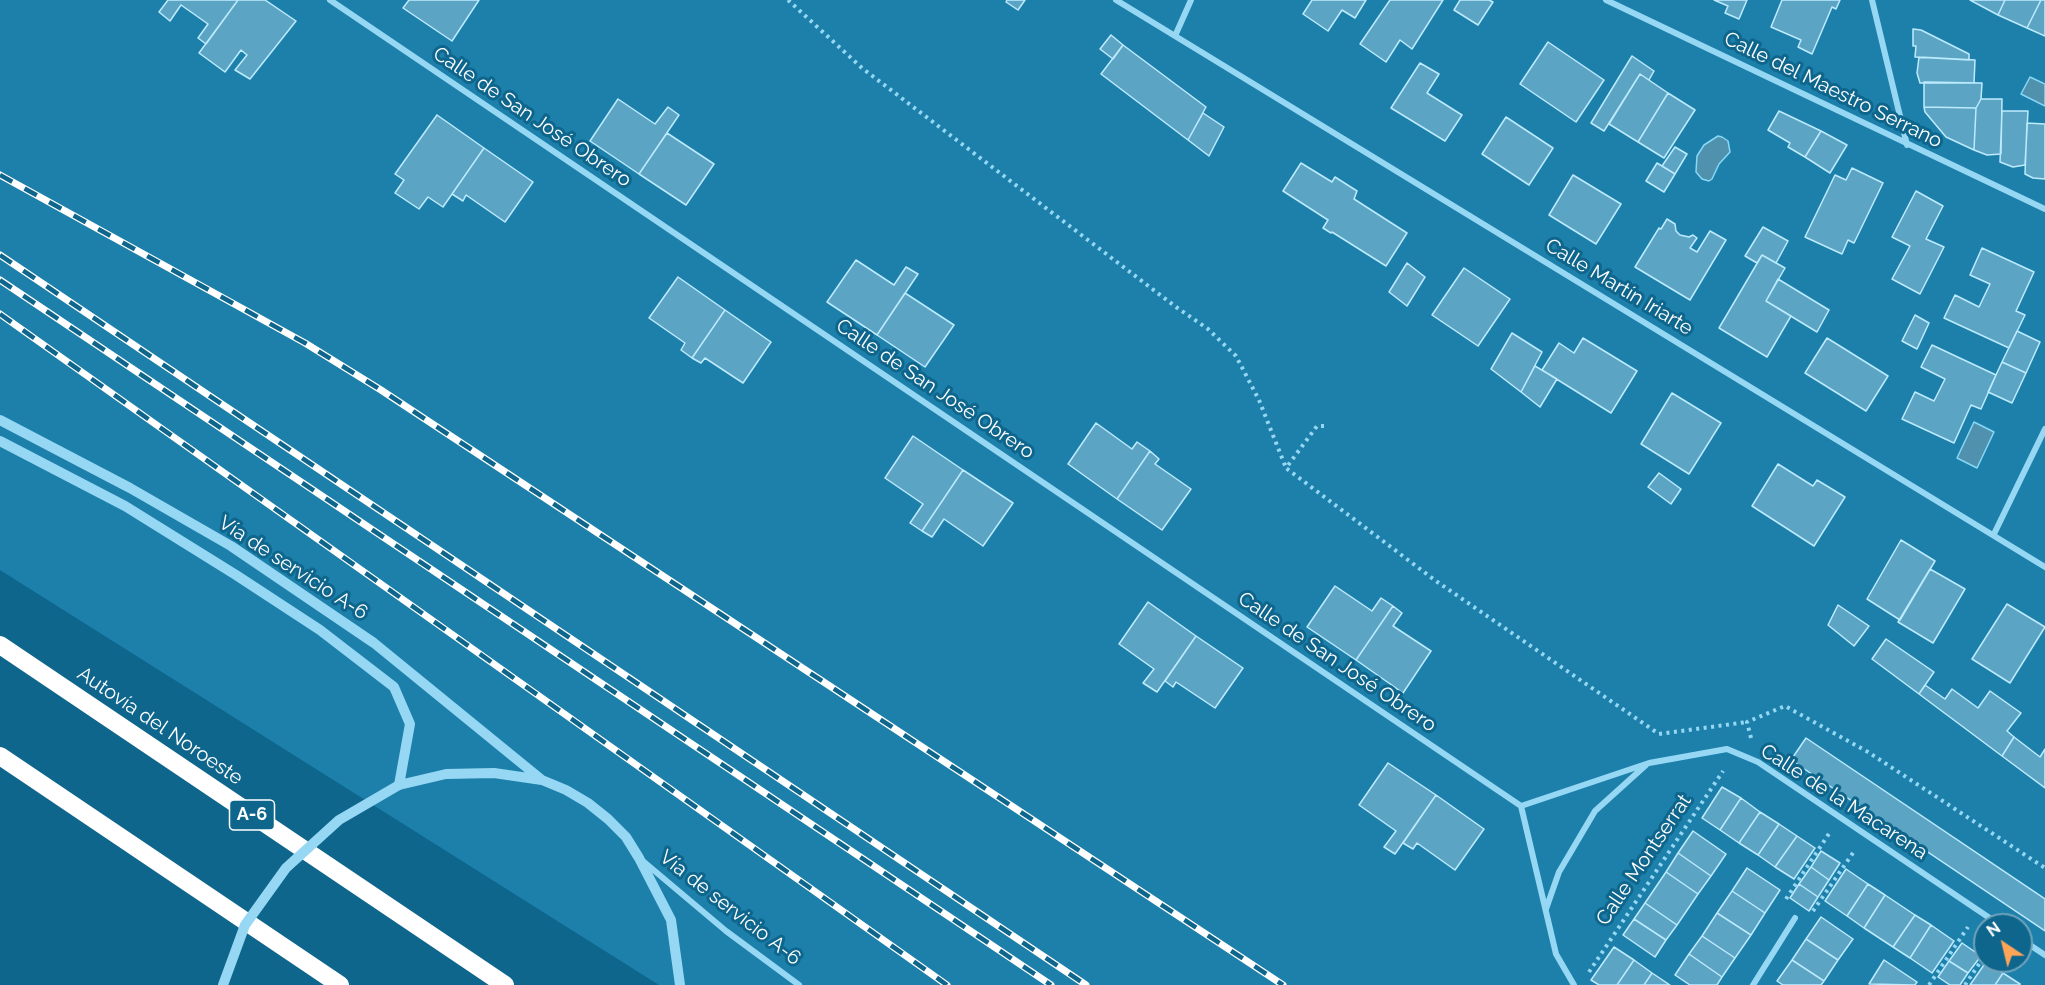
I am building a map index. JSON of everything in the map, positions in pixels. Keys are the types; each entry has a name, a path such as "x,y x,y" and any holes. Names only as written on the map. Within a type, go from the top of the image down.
{"highway":[{"name":"Autovía del Noroeste","path":"0,645 505,985"},
{"path":"1,757 340,985"}],"street":[{"name":"Calle de San José Obrero","path":"330,0 1521,806"},
{"name":"Calle Martín Iriarte","path":"1116,0 2045,567"},
{"path":"1174,36 1191,0"},
{"name":"Calle del Maestro Serrano","path":"1606,0 2045,209"},
{"path":"1872,0 1907,144"},
{"name":"Vía de servicio A-6","path":"0,420 130,488 231,546 374,643 542,780"},
{"path":"1994,534 2045,429"},
{"name":"Vía de servicio A-6","path":"0,441 125,506 216,562 320,630 394,687 410,724 399,785"},
{"name":"Calle de la Macarena","path":"1521,806 1649,763 1727,749 1758,762 1982,913"},
{"path":"1546,909 1559,872 1595,811 1649,763"},
{"path":"223,985 245,925 286,868 339,820 399,785 446,774 494,773 542,780 580,798 608,819 626,837 671,920 680,985"},
{"path":"1521,806 1556,954 1574,985"},
{"name":"Vía de servicio A-6","path":"639,858 726,931 799,985"},
{"path":"1753,985 1795,918"}],"path":[{"path":"788,0 862,68 1176,307 1208,328 1236,356 1259,400 1286,468 1436,581 1659,734 1747,722 1785,706 1868,752 2045,868"},
{"path":"1286,468 1317,426 1324,426"},
{"path":"1747,722 1758,762"},
{"name":"Calle Montserrat","path":"1586,975 1736,753"},
{"path":"1840,817 1780,908 1803,924 1866,834"},
{"path":"1929,985 1979,911"}],"shaded area":[{"path":"0,0 2045,0 2045,985 659,985 0,570"},
{"path":"2030,77 2045,84 2045,106 2021,94"},
{"path":"1718,136 1728,141 1730,152 1719,164 1709,181 1702,179 1696,172 1697,156 1704,145"},
{"path":"1974,422 1994,432 1977,468 1957,458"}],"building":[{"path":"168,0 238,0 206,44 198,38 208,24 181,5 170,21 159,12"},
{"path":"238,0 265,0 296,21 250,79 235,70 247,55 241,50 225,72 199,53"},
{"path":"409,0 479,0 452,41 403,8"},
{"path":"1007,0 1025,0 1018,10 1006,2"},
{"path":"1312,0 1366,0 1355,18 1342,10 1328,31 1303,14"},
{"path":"1390,0 1443,0 1412,49 1400,40 1386,62 1360,44"},
{"path":"1460,0 1493,2 1478,25 1454,10"},
{"path":"1714,0 1747,0 1739,19 1725,13 1728,6"},
{"path":"1782,0 1840,0 1836,9 1832,7 1812,54 1798,47 1801,40 1771,27"},
{"path":"1970,0 2005,0 1998,15"},
{"path":"2005,0 2041,0 2027,28 1998,15"},
{"path":"2041,0 2045,0 2045,36 2027,28"},
{"path":"1913,29 1921,30 1969,54 1969,60 1915,57"},
{"path":"1111,35 1123,45 1113,59 1100,49"},
{"path":"1548,42 1604,80 1576,122 1520,84"},
{"path":"1123,45 1206,107 1188,140 1101,74"},
{"path":"1632,56 1654,71 1649,80 1640,74 1604,131 1591,123"},
{"path":"1919,57 1975,60 1974,83 1920,83 1917,73"},
{"path":"1420,63 1439,74 1427,93 1462,115 1445,141 1391,108"},
{"path":"1640,74 1668,93 1638,142 1609,124"},
{"path":"1924,82 1982,83 1981,99 1976,108 1924,107"},
{"path":"1668,93 1695,110 1664,158 1638,142"},
{"path":"618,99 655,124 668,107 679,115 639,174 590,141"},
{"path":"1981,99 2002,99 2001,154 1987,155 1974,150 1976,108"},
{"path":"1924,107 1976,108 1974,150 1946,137 1925,112"},
{"path":"1779,111 1821,131 1805,157 1788,147 1790,143 1768,130"},
{"path":"2002,111 2028,111 2025,165 2013,167 2000,162"},
{"path":"1203,113 1224,127 1209,156 1188,140"},
{"path":"437,115 484,148 443,207 428,197 419,209 395,193 404,180 395,174"},
{"path":"1506,117 1553,148 1529,185 1482,154"},
{"path":"2027,123 2045,124 2045,179 2033,178 2025,174"},
{"path":"1821,131 1847,145 1830,173 1805,157"},
{"path":"667,133 714,164 686,205 639,174"},
{"path":"1675,147 1687,154 1675,174 1662,166"},
{"path":"484,148 533,182 505,222 466,195 463,201 452,194"},
{"path":"1301,163 1332,182 1335,177 1357,191 1354,199 1407,233 1386,266 1323,228 1328,220 1283,191"},
{"path":"1657,163 1675,174 1664,192 1646,181"},
{"path":"1852,168 1883,183 1854,243 1848,240 1842,254 1805,237 1835,175 1846,180"},
{"path":"1573,175 1621,204 1596,244 1549,215"},
{"path":"1916,191 1943,206 1926,239 1944,247 1920,294 1892,279 1910,246 1892,237"},
{"path":"1667,219 1675,224 1676,231 1680,235 1689,237 1693,235 1697,238 1690,248 1697,252 1710,231 1726,240 1690,300 1635,267"},
{"path":"1763,227 1788,241 1776,263 1762,255 1757,263 1745,256"},
{"path":"1982,248 2034,272 2016,311 2025,315 2009,348 1944,318 1955,295 1979,307 1990,284 1970,275"},
{"path":"1762,255 1785,268 1766,301 1791,316 1767,357 1719,328"},
{"path":"856,260 894,285 906,267 918,274 877,335 827,302"},
{"path":"1407,263 1425,277 1407,306 1389,292"},
{"path":"1464,268 1510,299 1478,346 1432,315"},
{"path":"678,277 725,310 692,358 681,350 685,343 649,318"},
{"path":"1778,279 1829,310 1817,332 1766,301"},
{"path":"905,293 954,325 925,367 877,335"},
{"path":"725,310 771,342 743,383 705,358 701,363 692,358"},
{"path":"1915,315 1929,323 1917,349 1902,341"},
{"path":"2017,331 2040,342 2026,373 2002,362"},
{"path":"1512,333 1542,352 1521,392 1491,369"},
{"path":"1583,338 1637,371 1611,413 1542,370 1559,343 1574,353"},
{"path":"1827,338 1888,376 1866,411 1805,373"},
{"path":"1932,345 1996,375 1981,409 1971,405 1954,443 1902,419 1915,392 1934,401 1945,379 1921,367"},
{"path":"2002,362 2026,373 2012,403 1988,392"},
{"path":"1535,366 1557,379 1540,407 1521,392"},
{"path":"1672,393 1721,423 1689,474 1641,444"},
{"path":"1096,423 1132,449 1137,442 1150,451 1117,499 1068,464"},
{"path":"913,436 963,470 922,531 910,523 923,504 885,478"},
{"path":"1150,451 1159,459 1155,464 1191,489 1162,530 1117,499"},
{"path":"1778,464 1813,486 1817,480 1845,497 1814,546 1752,506"},
{"path":"963,470 1013,503 983,546 944,519 932,537 922,531"},
{"path":"1659,473 1681,489 1671,504 1648,487"},
{"path":"1901,540 1935,561 1900,620 1867,599"},
{"path":"1930,569 1965,589 1933,643 1898,622"},
{"path":"1335,586 1372,611 1381,598 1393,606 1356,660 1307,627"},
{"path":"1148,602 1196,636 1157,692 1143,683 1154,669 1119,644"},
{"path":"2007,604 2045,627 2010,683 1972,659"},
{"path":"1838,605 1869,626 1854,646 1828,625"},
{"path":"1393,606 1402,613 1393,626 1431,651 1403,693 1356,660"},
{"path":"1196,636 1243,668 1215,708 1176,682 1173,687 1165,681"},
{"path":"1886,639 1934,672 1919,694 1872,659"},
{"path":"1925,685 1945,699 1952,689 1978,708 1990,691 2021,713 2007,731 2014,737 2002,756 1919,694"},
{"path":"2014,737 2040,757 2045,749 2045,788 2002,756"},
{"path":"1806,738 2045,899 2045,931 2033,923 2033,913 2018,913 1791,760"},
{"path":"1388,763 1436,795 1395,854 1384,847 1396,831 1359,805"},
{"path":"1722,787 1741,798 1720,830 1702,818"},
{"path":"1436,795 1484,829 1455,870 1417,843 1413,849 1403,843"},
{"path":"1741,798 1760,812 1739,843 1720,830"},
{"path":"1760,812 1779,824 1758,855 1739,843"},
{"path":"1779,824 1797,836 1775,867 1758,855"},
{"path":"1693,831 1726,854 1711,876 1678,853"},
{"path":"1797,836 1815,848 1794,879 1775,867"},
{"path":"1821,851 1840,863 1829,880 1811,867"},
{"path":"1678,853 1711,876 1698,894 1666,872"},
{"path":"1811,867 1829,880 1818,897 1799,884"},
{"path":"1747,868 1780,890 1765,913 1732,891"},
{"path":"1846,869 1868,884 1847,916 1825,901"},
{"path":"1666,872 1698,894 1677,925 1645,903"},
{"path":"1799,884 1818,897 1809,911 1790,898"},
{"path":"1868,884 1885,895 1864,928 1847,916"},
{"path":"1732,891 1765,913 1751,935 1717,913"},
{"path":"1885,895 1915,915 1893,947 1864,928"},
{"path":"1645,903 1677,925 1666,940 1634,919"},
{"path":"1717,913 1751,935 1735,958 1702,936"},
{"path":"1915,915 1931,925 1910,958 1893,947"},
{"path":"1821,917 1853,939 1838,960 1806,939"},
{"path":"1634,919 1666,940 1655,957 1623,935"},
{"path":"1931,925 1954,941 1932,973 1910,958"},
{"path":"1702,936 1735,958 1722,977 1689,954"},
{"path":"1806,939 1838,960 1824,981 1792,960"},
{"path":"1962,943 1973,951 1973,966 1968,973 1949,961"},
{"path":"1614,947 1634,960 1617,985 1599,985 1591,980"},
{"path":"1689,954 1722,977 1717,985 1690,985 1675,975"},
{"path":"1634,960 1652,973 1644,985 1617,985"},
{"path":"1792,960 1824,981 1821,985 1783,985 1777,981"},
{"path":"1884,960 1917,982 1915,985 1869,984"},
{"path":"1949,961 1968,973 1960,985 1950,985 1938,977"},
{"path":"1652,973 1670,985 1644,985"},
{"path":"1978,973 2003,973 1995,985 1970,985"},
{"path":"2003,973 2020,984 2020,985 1995,985"}],"railway":[{"path":"0,175 305,343 381,390 1283,985"},
{"path":"0,255 1086,985"},
{"path":"0,280 1051,985"},
{"path":"0,314 947,985"}]}
